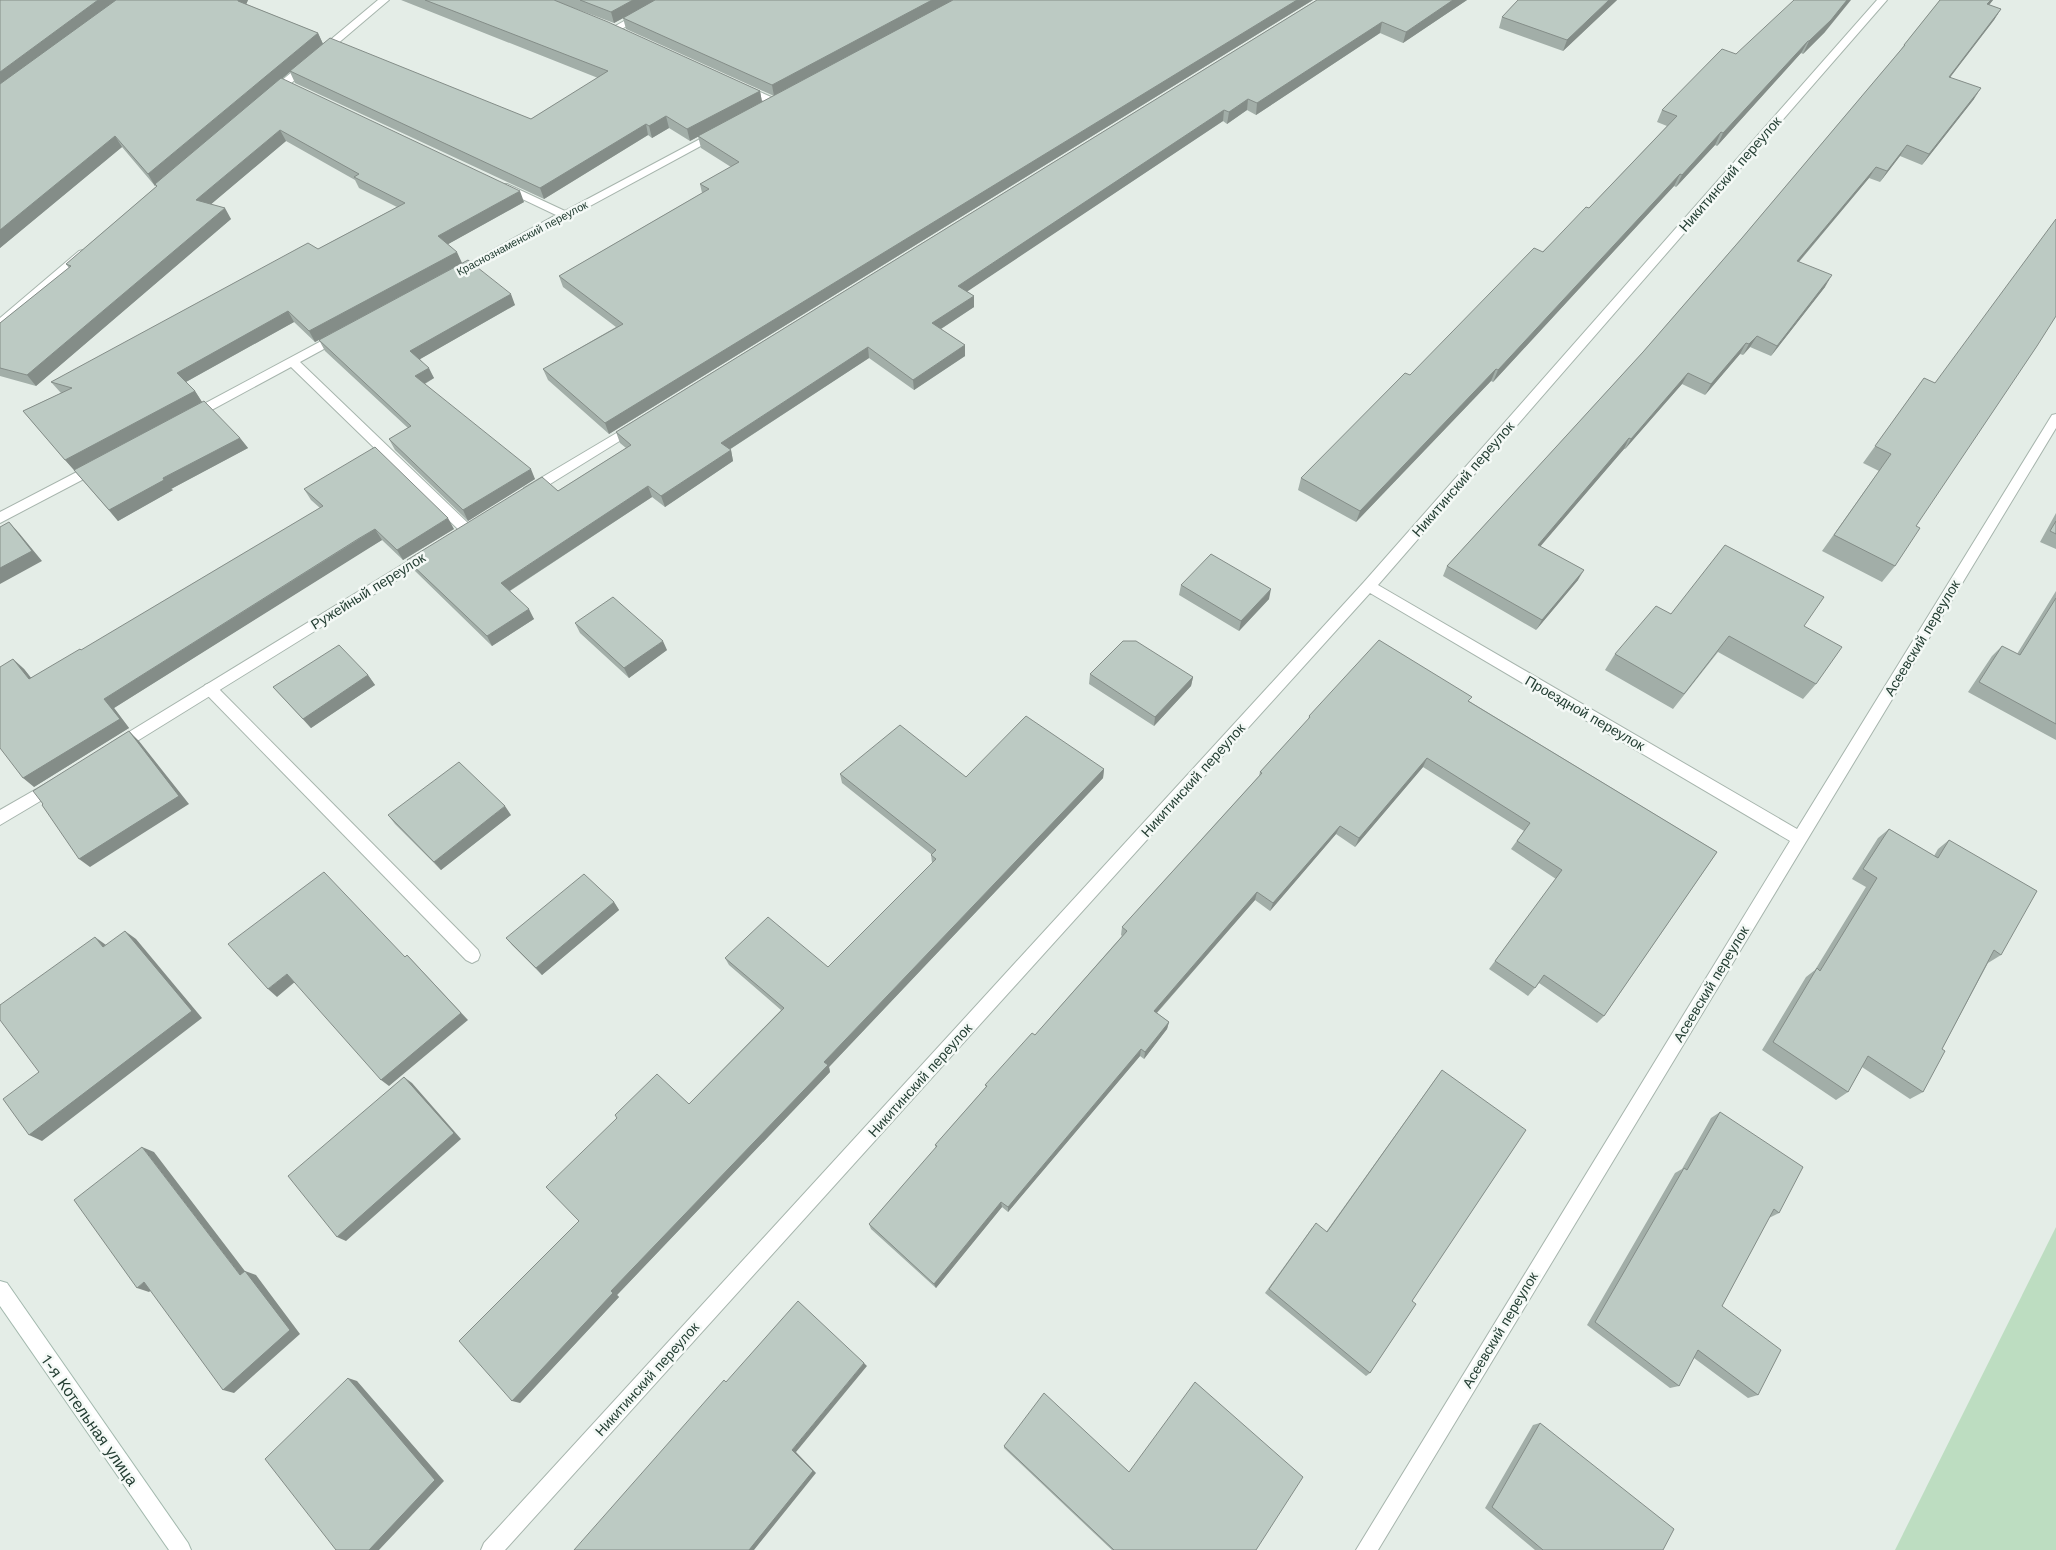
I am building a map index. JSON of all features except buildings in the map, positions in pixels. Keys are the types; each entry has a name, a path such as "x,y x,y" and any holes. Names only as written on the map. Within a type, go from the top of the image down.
{"street":[{"path":"263,102 290,86 384,0"},
{"path":"615,29 668,0"},
{"name":"Никитинский переулок","path":"491,1550 1370,586 1882,0"},
{"path":"730,82 774,102"},
{"name":"Краснознаменский переулок","path":"442,281 731,126"},
{"path":"493,181 565,215"},
{"path":"0,324 90,248"},
{"path":"181,421 354,328"},
{"path":"292,361 467,530"},
{"name":"Асеевский переулок","path":"1366,1550 2056,418"},
{"path":"518,498 645,420"},
{"path":"0,518 103,463"},
{"name":"Ружейный переулок","path":"109,751 434,550"},
{"name":"Проездной переулок","path":"1370,586 1800,839"},
{"path":"210,689 472,955"},
{"path":"0,818 67,777"},
{"name":"1-я Котельная улица","path":"0,1290 181,1550"}],"green space":[{"path":"2056,1227 2056,1550 1895,1550"}]}
